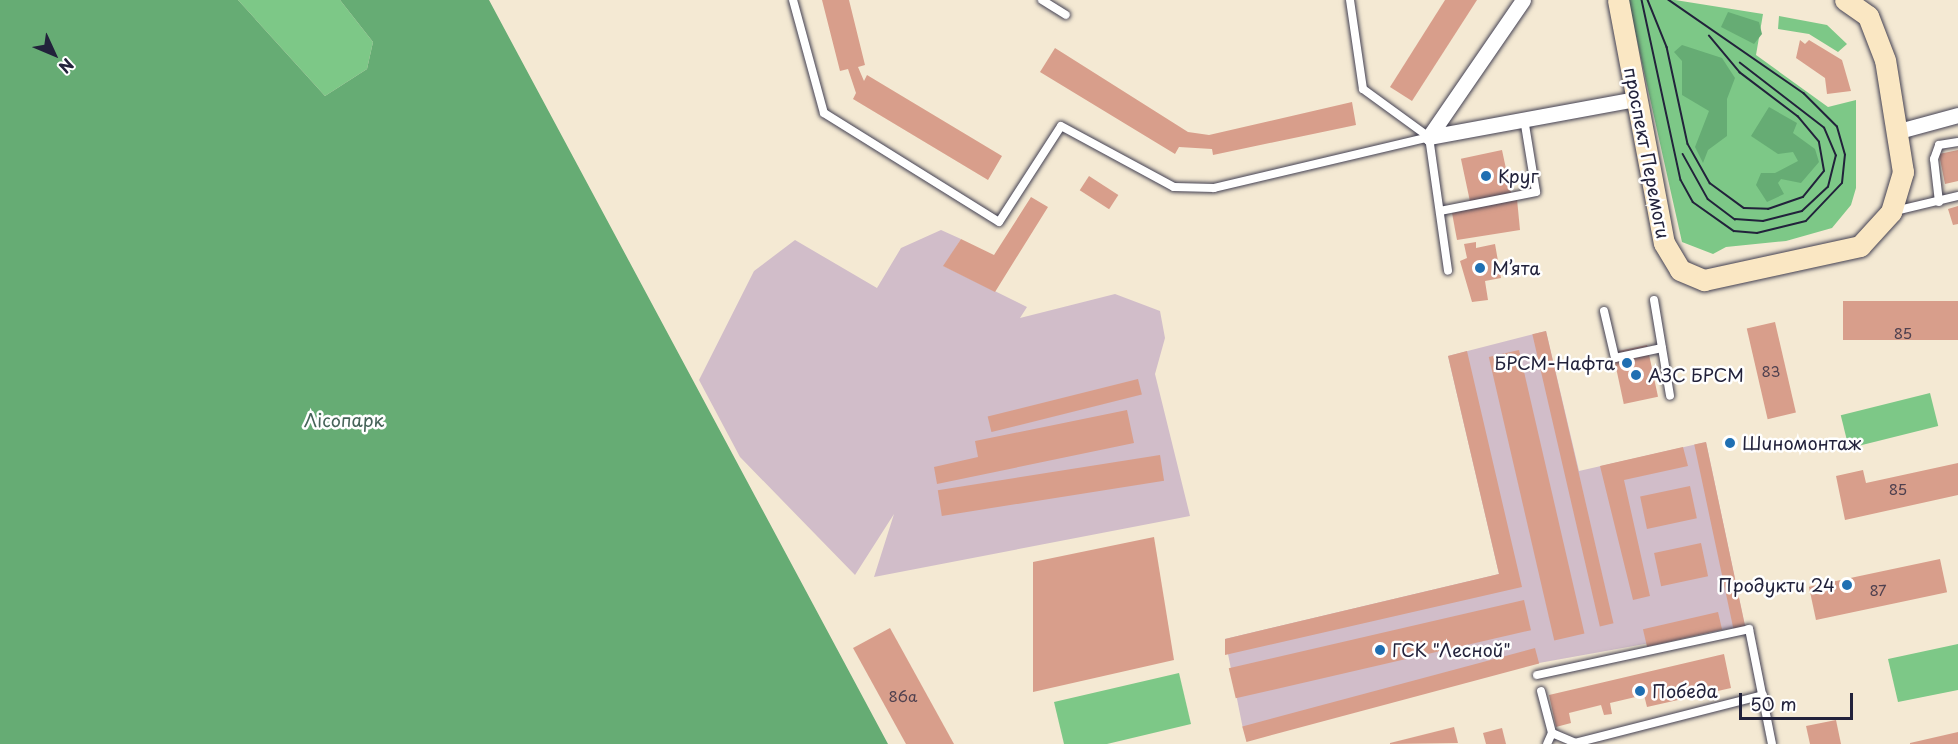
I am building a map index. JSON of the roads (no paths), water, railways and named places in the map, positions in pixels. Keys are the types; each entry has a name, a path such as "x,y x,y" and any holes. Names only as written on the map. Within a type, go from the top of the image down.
{"main road":[{"name":"проспект Перемоги","path":"1618,0 1664,243 1669,257 1691,277 1704,280 1845,251 1872,237 1891,212 1903,172 1899,131 1878,36 1863,10 1845,0"}],"street":[{"path":"1429,136 1523,0"},
{"path":"1429,136 1636,99"},
{"path":"1899,131 1958,115"}],"lane":[{"path":"793,0 824,113 999,222 1061,126 1174,187 1214,188 1429,136"},
{"path":"1042,0 1066,15"},
{"path":"1350,0 1363,89 1429,136 1448,271"},
{"path":"1440,211 1536,192 1524,119"},
{"path":"1939,202 1934,159 1939,145 1958,142"},
{"path":"1891,212 1958,196"},
{"path":"1654,300 1670,396"},
{"path":"1604,311 1615,358 1662,348"},
{"path":"1537,675 1749,629 1772,744"},
{"path":"1541,691 1552,733 1547,744"},
{"path":"1552,733 1575,743 1763,695"}],"tram line":[{"path":"1642,0 1681,180 1693,202 1734,231 1757,233 1806,221 1842,183 1845,155 1837,127 1804,94 1668,0"},
{"path":"1648,0 1667,47 1688,144 1710,183 1744,208 1768,209 1803,197 1824,171 1819,142 1798,117 1740,73 1709,36"},
{"path":"1683,154 1708,199 1735,219 1763,221 1802,211 1828,187 1836,156 1824,128 1740,63"}],"place":[{"name":"Круг","path":"1486,176"},
{"name":"Мʼята","path":"1480,268"},
{"name":"БРСМ-Hафта","path":"1627,363"},
{"name":"АЗС БРСМ","path":"1636,375"},
{"name":"Шиномонтаж","path":"1730,443"},
{"name":"Продукти 24","path":"1847,585"},
{"name":"ГСК \"Лесной\"","path":"1380,650"},
{"name":"Победа","path":"1640,691"}],"park label":[{"name":"Лісопарк","path":"344,420"}]}
